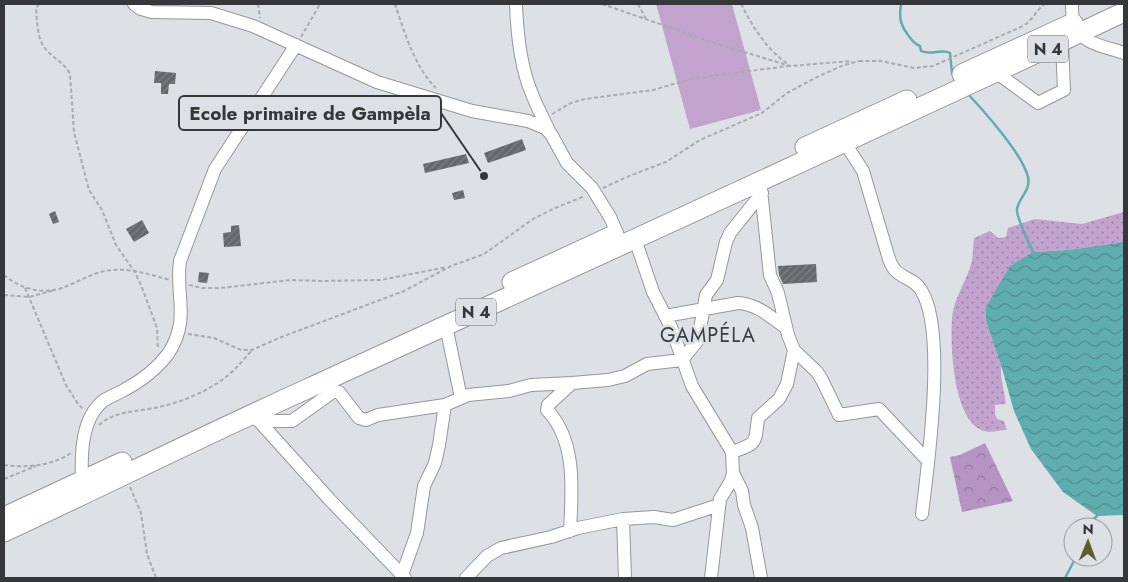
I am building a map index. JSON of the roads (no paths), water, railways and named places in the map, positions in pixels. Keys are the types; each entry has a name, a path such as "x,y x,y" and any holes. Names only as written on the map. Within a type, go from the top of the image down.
{"highway":[{"name":"N 4","path":"4,532 124,475 255,418 303,390 635,239 760,187 845,143 998,73 1115,4"},
{"name":"N 4","path":"1076,28 1124,12"},
{"name":"N 4","path":"4,517 617,234 1059,37"}],"street":[{"path":"134,4 141,9 152,12 211,13 253,26 386,85 472,110 528,121 545,128 551,134"},
{"path":"516,4 517,29 522,62 532,93 567,163 594,192 610,217 617,234"},
{"path":"1072,4 1076,28 1092,42 1124,53"},
{"path":"998,73 1038,103 1064,90 1059,37"},
{"path":"82,480 81,455 87,429 94,412 103,402 146,377 168,354 178,332 182,308 178,273 180,261 215,169 296,45"},
{"path":"845,143 863,171 889,259 895,270 913,281 921,289 928,304 933,332 934,380 922,514"},
{"path":"760,187 770,275 778,294 786,328 794,350 817,372 838,415 879,409 928,461"},
{"path":"255,418 292,420 334,391 339,392 359,418 366,420 378,415 445,405 468,395 509,392 531,385 608,380 625,376 647,364 682,360 698,340 706,294 717,280 730,233 760,187"},
{"path":"635,239 653,292 671,327 692,386 732,452 733,473 731,481 720,500 711,578"},
{"path":"665,316 738,303 758,308 786,328"},
{"path":"446,326 461,398"},
{"path":"732,452 752,445 756,439 758,418 779,400 787,384 794,350"},
{"path":"570,531 572,480 567,448 561,428 547,410 548,405 572,382"},
{"path":"255,418 403,577 417,533 424,486 435,463 445,405"},
{"path":"733,473 742,491 752,528 761,578"},
{"path":"466,578 487,556 501,548 623,519 654,517 673,520 719,505"},
{"path":"623,519 625,578"}],"water":[{"path":"1124,242 1124,515 1097,516 1063,492 1031,449 1014,411 986,321 986,307 1010,266 1033,252 1068,250"}],"waterway":[{"path":"901,4 901,21 908,35 920,46 921,51 929,53 944,51 950,53 954,78"},
{"path":"967,93 1002,134 1025,168 1028,186 1018,205 1017,213 1033,252"},
{"path":"1065,578 1071,567"}],"place":[{"name":"Ecole primaire de Gampèla","path":"484,176"}],"district":[{"name":"GAMPÉLA","path":"708,335"}]}
